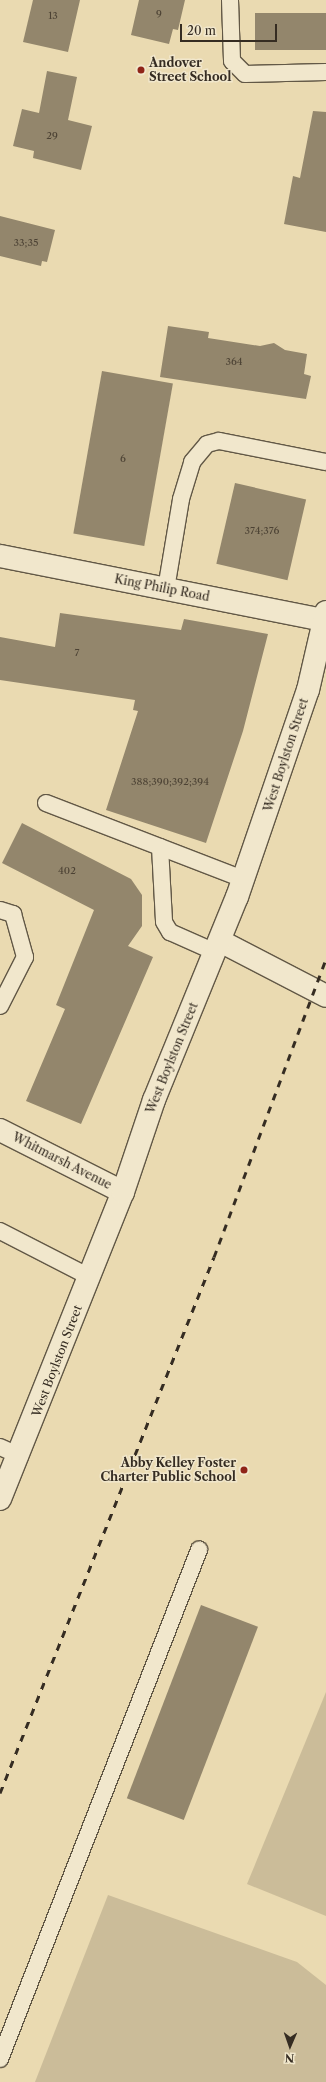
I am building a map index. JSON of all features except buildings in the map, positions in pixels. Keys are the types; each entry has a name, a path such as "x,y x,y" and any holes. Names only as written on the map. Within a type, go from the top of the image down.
{"main road":[{"name":"King Philip Road","path":"0,556 166,589 325,616"},
{"name":"West Boylston Street","path":"0,1499 20,1456 123,1192 154,1100 218,947 244,879 308,690 325,616"},
{"path":"218,947 326,996"},
{"name":"Whitmarsh Avenue","path":"0,1130 123,1192"}],"lane":[{"path":"230,0 232,61 245,74 326,72"},
{"path":"166,589 181,499 192,462 207,444 219,441 326,462"},
{"path":"46,803 244,879"},
{"path":"160,847 164,922 170,932 218,947"},
{"path":"0,910 13,914 25,957 0,1006"},
{"path":"0,1231 90,1277"},
{"path":"0,1447 20,1456"},
{"path":"0,2059 199,1550"}],"shaded area":[{"path":"326,1692 326,1916 247,1884"},
{"path":"108,1895 297,1962 326,1985 326,2082 35,2082"}],"railway":[{"path":"0,1793 214,1257 326,959"}],"place":[{"name":"Andover Street School","path":"141,70"},
{"name":"Abby Kelley Foster Charter Public School","path":"244,1470"}]}
